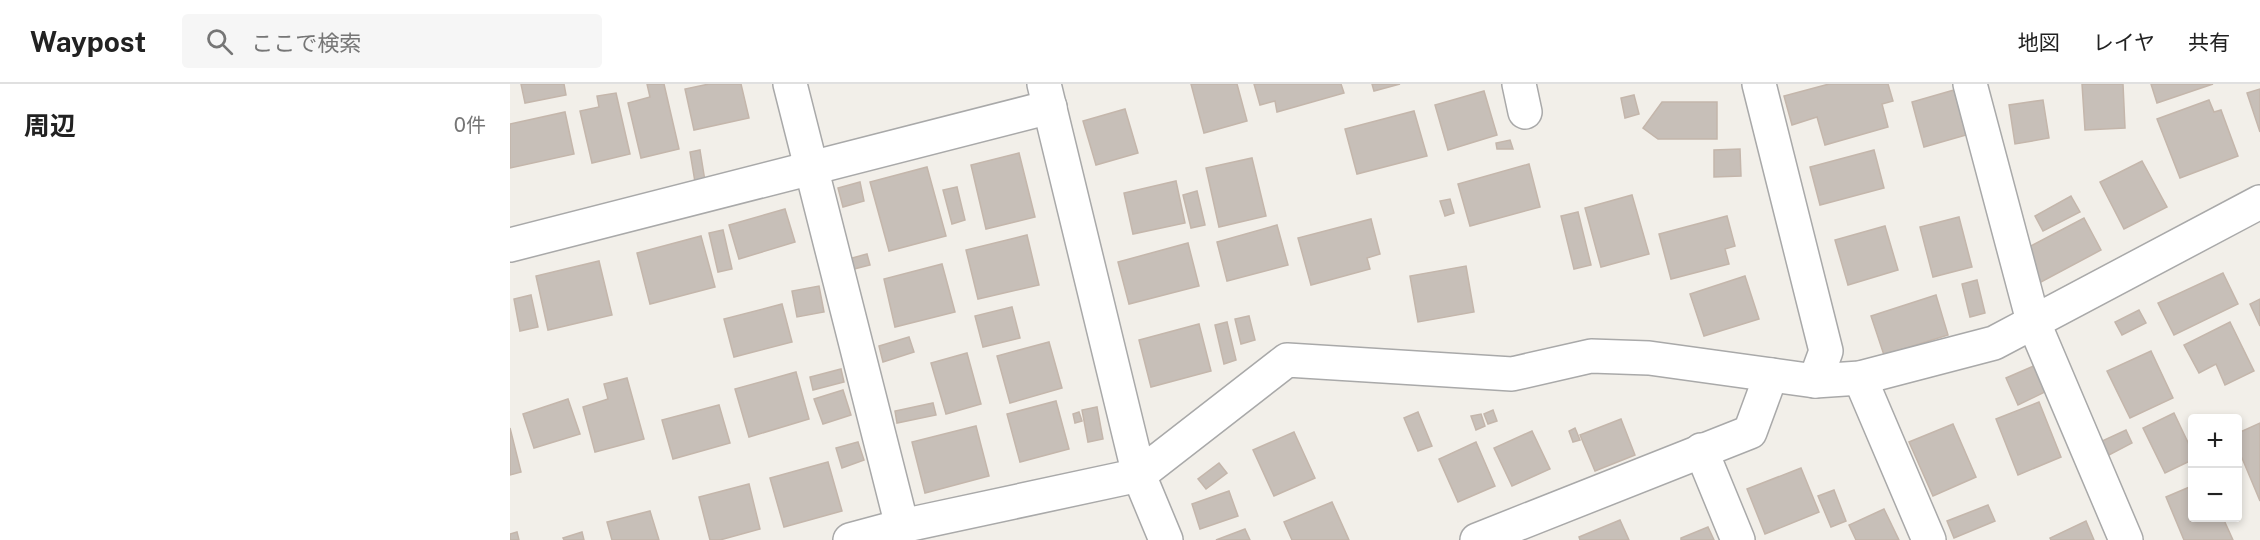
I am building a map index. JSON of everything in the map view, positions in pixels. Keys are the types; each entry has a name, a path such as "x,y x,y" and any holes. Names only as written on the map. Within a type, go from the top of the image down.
{"street":[{"path":"790,84 902,526"},
{"path":"1759,84 1826,351 1815,381"},
{"path":"1970,84 2033,321 2126,540"},
{"path":"510,245 812,169 1050,91 1139,475 1166,540"},
{"path":"850,540 902,526 1139,475 1287,360 1512,374 1591,356 1649,358 1815,381 1860,378 1994,343 2260,202"},
{"path":"1477,540 1541,528 1701,450 1750,432 1771,375"},
{"path":"1860,378 1929,540"},
{"path":"1701,450 1738,540"}],"building":[{"path":"521,84 564,84 566,95 525,103"},
{"path":"647,84 664,84 679,149 641,158 628,103 650,97"},
{"path":"709,84 741,84 749,118 694,130 685,89"},
{"path":"1191,84 1237,84 1247,121 1204,133"},
{"path":"1254,84 1341,84 1344,93 1277,112 1275,101 1260,105"},
{"path":"1372,84 1400,84 1374,91"},
{"path":"1829,84 1888,84 1893,101 1882,104 1888,127 1825,145 1817,117 1792,125 1784,96"},
{"path":"2082,84 2123,84 2125,128 2085,130"},
{"path":"2151,84 2213,84 2157,103"},
{"path":"2260,89 2260,132 2247,93"},
{"path":"1954,90 1966,135 1924,147 1912,102"},
{"path":"1484,91 1497,135 1448,150 1435,105"},
{"path":"616,93 630,154 592,163 580,111 599,107 597,96"},
{"path":"1634,95 1639,114 1625,118 1621,98"},
{"path":"2043,100 2049,138 2015,144 2009,105"},
{"path":"2209,100 2214,112 2221,110 2238,156 2180,178 2157,119"},
{"path":"1662,102 1717,102 1717,139 1658,139 1643,128"},
{"path":"1125,109 1138,153 1096,165 1083,121"},
{"path":"1414,111 1427,156 1357,174 1345,129"},
{"path":"565,112 574,154 510,168 510,124"},
{"path":"1510,140 1513,149 1497,149 1496,143"},
{"path":"1740,149 1741,176 1714,177 1714,150"},
{"path":"700,150 705,181 695,182 690,152"},
{"path":"1874,150 1884,188 1820,205 1810,167"},
{"path":"1019,153 1035,217 986,229 971,165"},
{"path":"1252,158 1266,216 1219,227 1206,168"},
{"path":"2142,161 2167,207 2124,229 2100,182"},
{"path":"1529,164 1540,207 1470,226 1458,184"},
{"path":"927,167 946,236 889,251 870,182"},
{"path":"1176,181 1185,223 1133,234 1124,193"},
{"path":"860,182 864,201 843,207 838,188"},
{"path":"957,187 965,220 952,224 943,190"},
{"path":"1197,191 1205,225 1191,228 1183,195"},
{"path":"1632,195 1649,254 1601,267 1585,208"},
{"path":"2071,196 2080,212 2043,231 2035,216"},
{"path":"1450,199 1454,213 1445,216 1440,201"},
{"path":"785,209 795,242 739,259 729,225"},
{"path":"1578,212 1591,265 1574,269 1561,216"},
{"path":"1727,216 1735,246 1725,249 1729,264 1671,279 1659,234"},
{"path":"1959,217 1972,267 1933,277 1920,227"},
{"path":"2084,218 2101,250 2041,282 2023,250"},
{"path":"1371,219 1380,254 1367,258 1370,269 1311,285 1298,238"},
{"path":"1277,225 1288,265 1227,281 1217,242"},
{"path":"1885,226 1898,270 1848,285 1835,240"},
{"path":"723,230 732,269 718,272 709,233"},
{"path":"1027,235 1039,285 978,299 966,250"},
{"path":"701,236 715,287 650,304 637,253"},
{"path":"1188,243 1199,286 1129,304 1118,262"},
{"path":"867,254 870,265 854,269 852,258"},
{"path":"599,261 612,315 548,330 536,276"},
{"path":"942,264 955,312 895,327 884,279"},
{"path":"1466,266 1474,312 1418,322 1410,276"},
{"path":"2223,273 2238,304 2174,335 2158,303"},
{"path":"1745,276 1759,319 1704,336 1690,294"},
{"path":"1977,280 1985,313 1970,317 1962,284"},
{"path":"819,286 824,312 797,317 792,291"},
{"path":"531,295 538,327 520,331 514,299"},
{"path":"1936,295 1948,335 1884,355 1871,316"},
{"path":"2260,299 2260,326 2250,304"},
{"path":"782,304 792,342 734,357 724,319"},
{"path":"1012,307 1020,338 983,347 975,316"},
{"path":"2139,310 2146,323 2122,335 2115,322"},
{"path":"1249,316 1255,340 1241,344 1235,319"},
{"path":"1227,322 1236,360 1224,364 1215,325"},
{"path":"2230,322 2254,371 2225,385 2216,364 2199,373 2184,345"},
{"path":"1199,324 1211,371 1151,387 1139,340"},
{"path":"909,337 914,352 883,362 879,346"},
{"path":"1049,342 1062,388 1010,403 997,356"},
{"path":"2151,351 2173,398 2130,418 2107,371"},
{"path":"967,353 981,404 946,414 931,363"},
{"path":"2036,365 2047,391 2018,405 2006,378"},
{"path":"841,369 844,382 813,390 810,377"},
{"path":"796,372 809,419 749,437 735,389"},
{"path":"627,378 644,439 595,452 583,407 608,399 604,384"},
{"path":"843,390 851,415 823,424 814,399"},
{"path":"568,399 580,434 534,448 523,414"},
{"path":"1056,401 1069,449 1020,462 1007,414"},
{"path":"2039,402 2061,457 2018,475 1996,419"},
{"path":"933,403 936,415 897,423 895,411"},
{"path":"719,405 730,443 673,459 662,420"},
{"path":"1097,407 1103,439 1088,442 1082,410"},
{"path":"1493,410 1497,421 1488,424 1484,414"},
{"path":"1079,412 1082,421 1075,423 1073,414"},
{"path":"1418,412 1432,446 1418,451 1404,418"},
{"path":"2174,413 2188,443 2188,462 2165,473 2143,428"},
{"path":"1481,414 1485,426 1476,430 1471,416"},
{"path":"1621,419 1635,455 1595,471 1580,435"},
{"path":"2260,423 2260,501 2242,458 2242,431"},
{"path":"1953,424 1976,477 1933,496 1909,442"},
{"path":"976,426 989,476 925,493 912,442"},
{"path":"510,428 521,472 510,475"},
{"path":"1575,428 1580,440 1573,442 1569,431"},
{"path":"2126,430 2132,443 2109,455 2102,441"},
{"path":"1532,431 1550,469 1512,486 1494,448"},
{"path":"1294,432 1315,478 1274,496 1253,450"},
{"path":"858,442 864,460 842,468 836,448"},
{"path":"1476,442 1495,486 1458,502 1439,459"},
{"path":"828,462 842,511 784,527 770,478"},
{"path":"1219,463 1227,473 1206,489 1198,479"},
{"path":"1801,468 1819,512 1765,534 1747,489"},
{"path":"749,484 760,529 720,540 710,540 699,497"},
{"path":"2188,488 2188,522 2225,522 2233,540 2184,540 2166,497"},
{"path":"1834,490 1846,521 1831,527 1818,496"},
{"path":"1229,491 1238,516 1200,529 1192,504"},
{"path":"1332,502 1349,540 1292,540 1284,522"},
{"path":"1988,505 1995,521 1954,538 1947,521"},
{"path":"1884,509 1899,540 1856,540 1849,525"},
{"path":"650,511 659,540 612,540 607,522"},
{"path":"1620,520 1629,540 1580,540 1579,537"},
{"path":"2086,521 2094,540 2051,540 2050,538"},
{"path":"1708,527 1714,540 1681,540 1681,538"},
{"path":"1245,529 1250,540 1216,540"},
{"path":"517,532 519,540 510,540 510,534"},
{"path":"582,532 584,540 564,540 563,538"}]}
